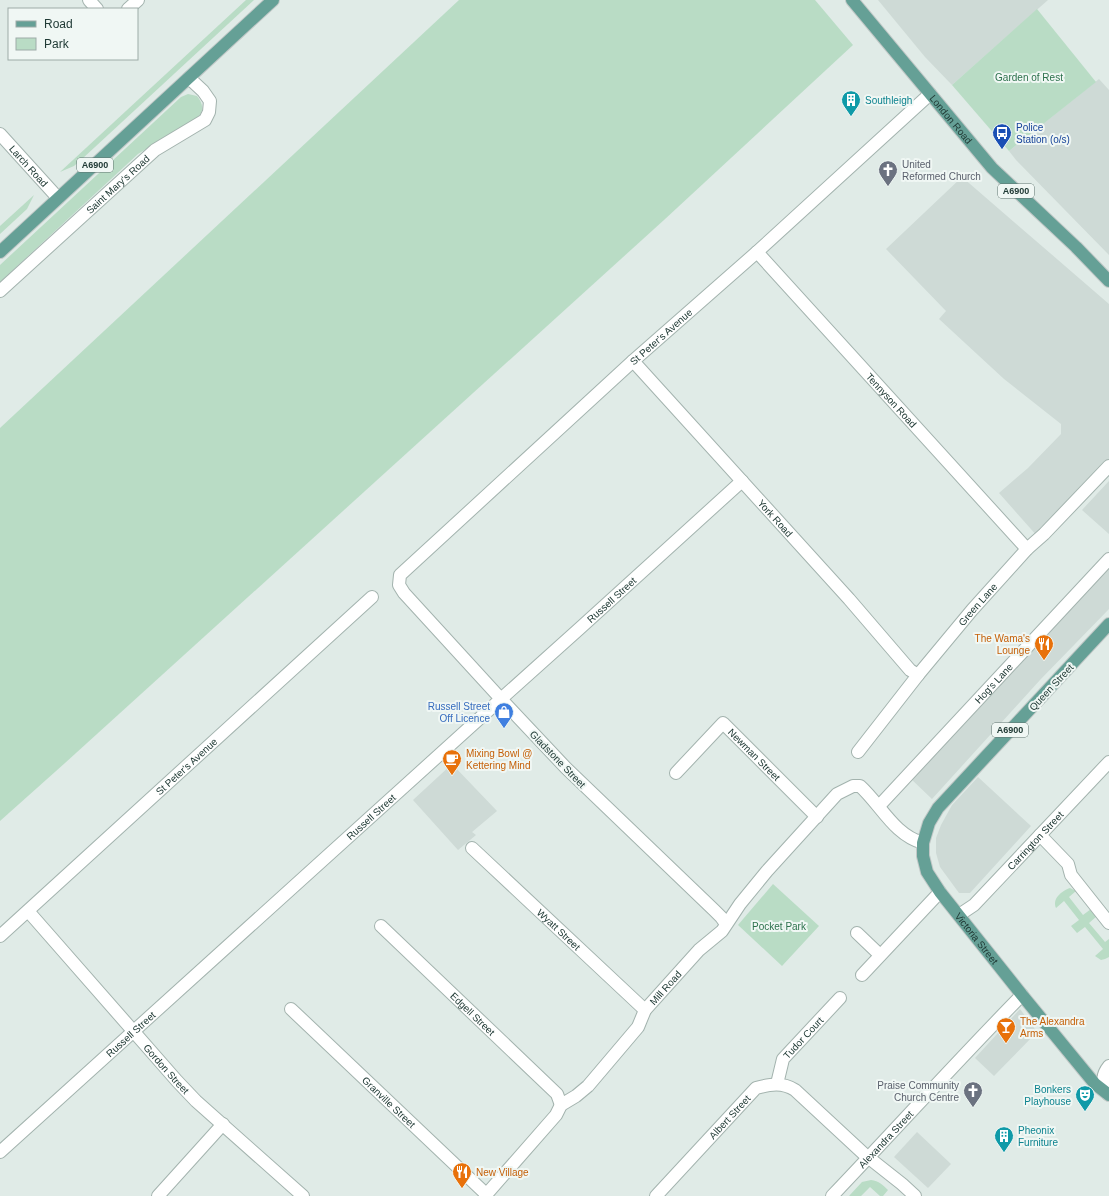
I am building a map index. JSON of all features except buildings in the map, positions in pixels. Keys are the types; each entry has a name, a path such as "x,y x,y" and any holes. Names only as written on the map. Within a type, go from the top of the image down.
{"main road":[{"name":"A6900","path":"0,252 273,0"},
{"name":"London Road","path":"852,0 992,168 1076,247 1109,281"},
{"name":"Queen Street","path":"923,843 929,823 938,808 1109,624"},
{"name":"Victoria Street","path":"923,843 923,856 927,872 940,892 1095,1084 1109,1094"}],"street":[{"path":"89,0 96,8"},
{"path":"129,8 138,0"},
{"name":"Saint Mary's Road","path":"0,291 155,150 205,120 209,112 210,101 203,91 189,78"},
{"name":"St Peter's Avenue","path":"399,585 400,575 425,551 633,361 757,252 930,94"},
{"name":"Larch Road","path":"0,134 58,198"},
{"name":"Tennyson Road","path":"757,252 1026,549"},
{"name":"York Road","path":"633,361 849,599 910,670 918,675"},
{"name":"Green Lane","path":"858,752 918,675 972,610 1026,549 1044,534 1109,466"},
{"name":"Russell Street","path":"0,1152 742,481"},
{"name":"Hog's Lane","path":"878,806 1109,559"},
{"name":"Gladstone Street","path":"399,585 404,593 566,768 721,916 726,924"},
{"name":"St Peter's Avenue","path":"0,936 372,597"},
{"name":"Newman Street","path":"676,773 723,723 817,817"},
{"name":"Carrington Street","path":"959,916 974,905 1109,762"},
{"name":"Mill Road","path":"486,1195 556,1115 561,1105 576,1096 588,1086 638,1027 645,1010 702,946 718,936 740,904 767,871 837,794 853,786 860,786 869,794 878,806"},
{"path":"878,806 895,827 915,841 923,843"},
{"path":"1040,835 1068,864 1071,875 1109,923"},
{"name":"Wyatt Street","path":"472,848 645,1010"},
{"path":"862,975 940,892"},
{"name":"Gordon Street","path":"28,911 196,1101 302,1196"},
{"name":"Edgell Street","path":"381,926 557,1094 561,1105"},
{"path":"857,933 880,956"},
{"name":"Alexandra Street","path":"832,1196 1022,995"},
{"name":"Tudor Court","path":"777,1084 783,1059 840,998"},
{"name":"Granville Street","path":"291,1009 486,1195"},
{"path":"1109,1066 1104,1074 1103,1080 1109,1094"},
{"name":"Albert Street","path":"656,1196 756,1088 777,1084 788,1085 795,1090 869,1158 915,1196"},
{"path":"158,1196 223,1124"}],"shaded area":[{"path":"878,0 1048,0 952,85 925,57"},
{"path":"1099,79 1109,90 1109,255 1009,151"},
{"path":"962,177 1109,304 1109,459 1038,537 999,493 1028,468 1061,434 1061,424 1004,379 939,319 946,311 886,249"},
{"path":"1109,481 1109,534 1082,510"},
{"path":"1109,564 1109,609 1040,680 932,799 910,778"},
{"path":"452,764 497,811 472,832 476,835 458,850 413,800"},
{"path":"978,777 1031,826 970,893 959,893 940,867 936,853 936,838 952,805"},
{"path":"1020,1009 1037,1032 994,1076 975,1058"},
{"path":"917,1132 951,1164 928,1188 894,1157"}],"green space":[{"path":"246,0 254,0 82,159 74,166 60,172"},
{"path":"459,0 815,0 853,45 664,220 0,821 0,428"},
{"name":"Garden of Rest","path":"1037,9 1096,82 1009,151 952,85"},
{"path":"188,94 197,96 202,106 201,113 194,120 138,154 0,282 0,265 181,97"},
{"path":"34,195 27,209 0,234 0,226"},
{"name":"Pocket Park","path":"773,884 819,926 782,966 738,925"},
{"path":"1070,888 1076,891 1069,897 1083,915 1091,909 1097,916 1089,923 1105,942 1109,939 1109,957 1101,960 1095,956 1103,949 1085,927 1077,933 1071,926 1079,920 1064,901 1056,908 1055,901 1058,895"},
{"path":"871,1180 879,1182 888,1190 883,1196 880,1196 870,1187 861,1196 849,1196 862,1182"}],"place":[{"name":"Southleigh","path":"851,117"},
{"name":"Police Station (o/s)","path":"1002,150"},
{"name":"United Reformed Church","path":"888,187"},
{"name":"The Wama's Lounge","path":"1044,661"},
{"name":"Russell Street Off Licence","path":"504,729"},
{"name":"Mixing Bowl @ Kettering Mind","path":"452,776"},
{"name":"The Alexandra Arms","path":"1006,1044"},
{"name":"Praise Community Church Centre","path":"973,1108"},
{"name":"Bonkers Playhouse","path":"1085,1112"},
{"name":"Pheonix Furniture","path":"1004,1153"},
{"name":"New Village","path":"462,1189"}]}
